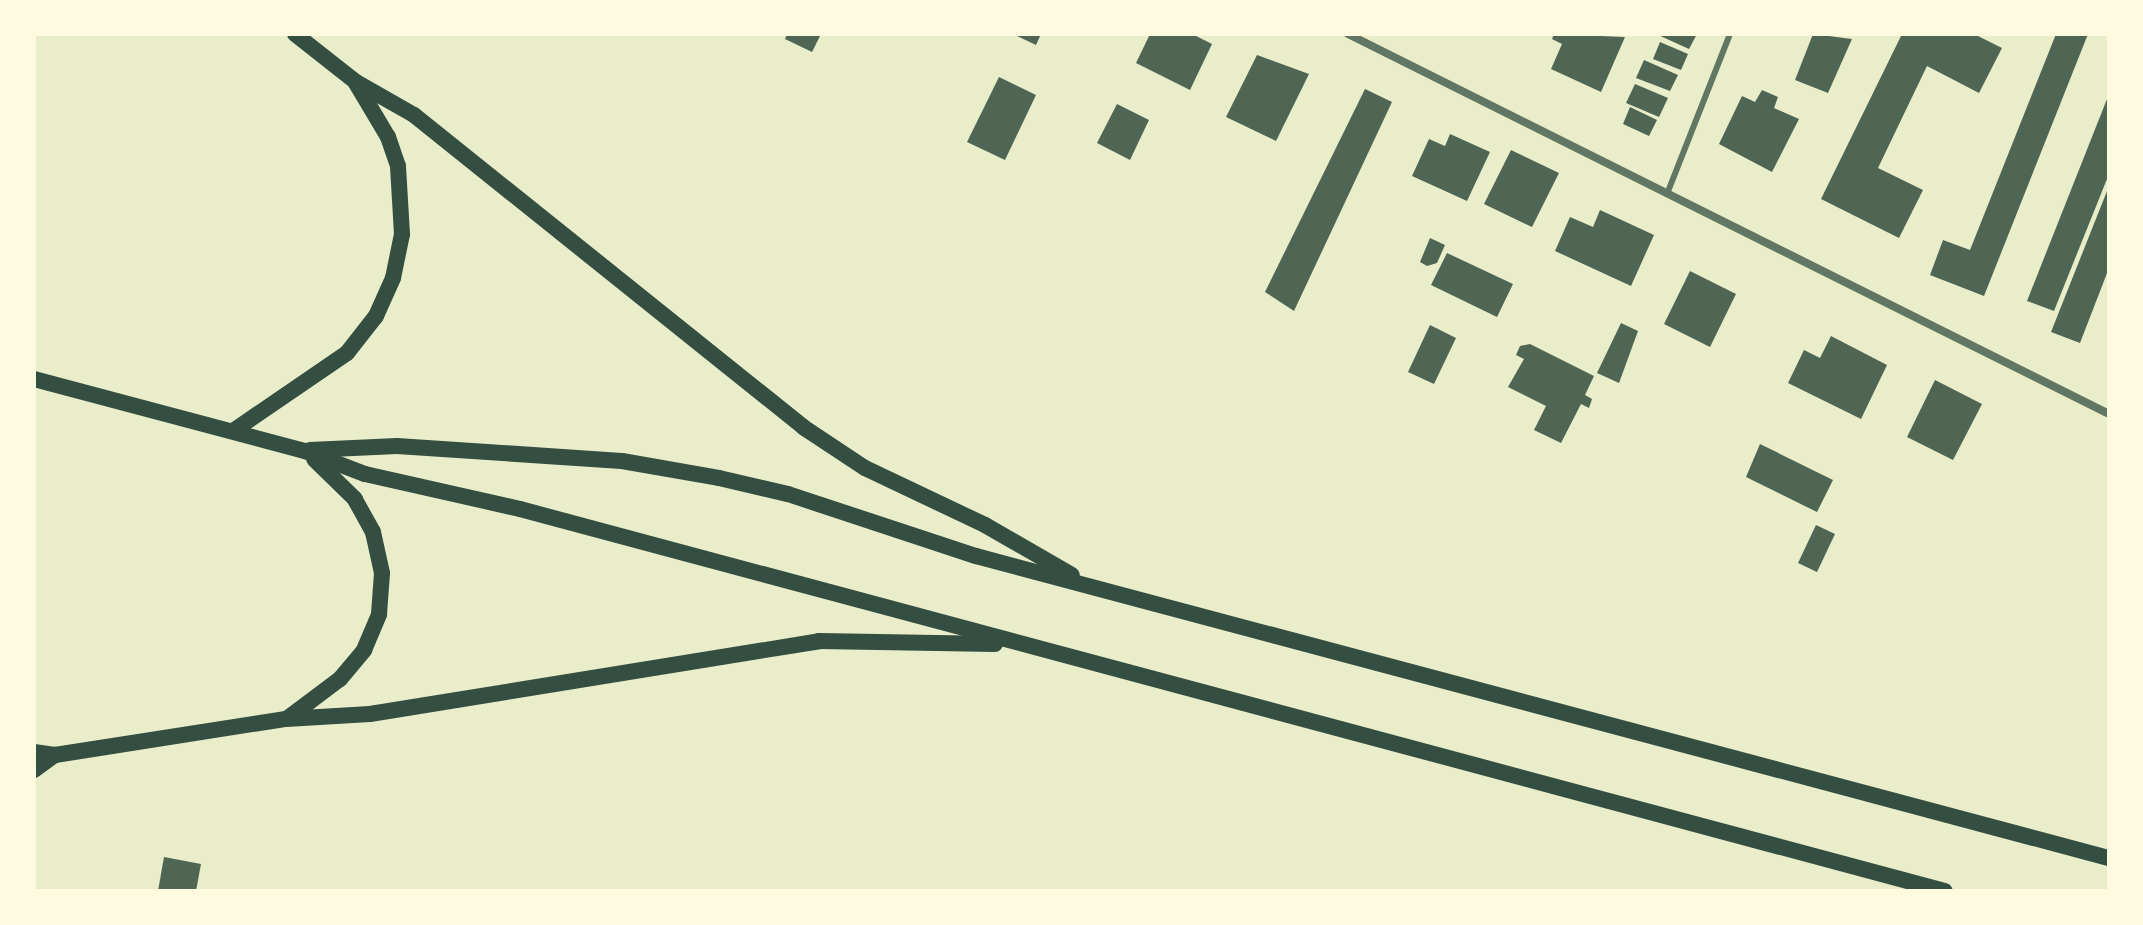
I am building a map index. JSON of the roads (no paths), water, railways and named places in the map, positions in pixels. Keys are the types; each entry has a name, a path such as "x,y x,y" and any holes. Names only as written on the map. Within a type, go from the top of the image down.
{"main road":[{"path":"295,34 356,82 414,115 803,427 865,468 985,525 1090,586"},
{"path":"233,431 347,353 376,316 393,278 402,234 398,166 388,137 356,82"},
{"path":"34,379 305,451 365,474 520,509 1945,891"},
{"path":"305,451 397,446 674,469 788,494 976,556 2109,858"},
{"path":"286,719 321,696 364,650 379,614 382,573 373,532 355,499 305,451"},
{"path":"34,752 55,755 286,719 370,714 819,641 1019,644"},
{"path":"34,770 55,755"}],"street":[{"path":"1348,34 2109,414"}],"lane":[{"path":"1667,194 1730,34"}]}
